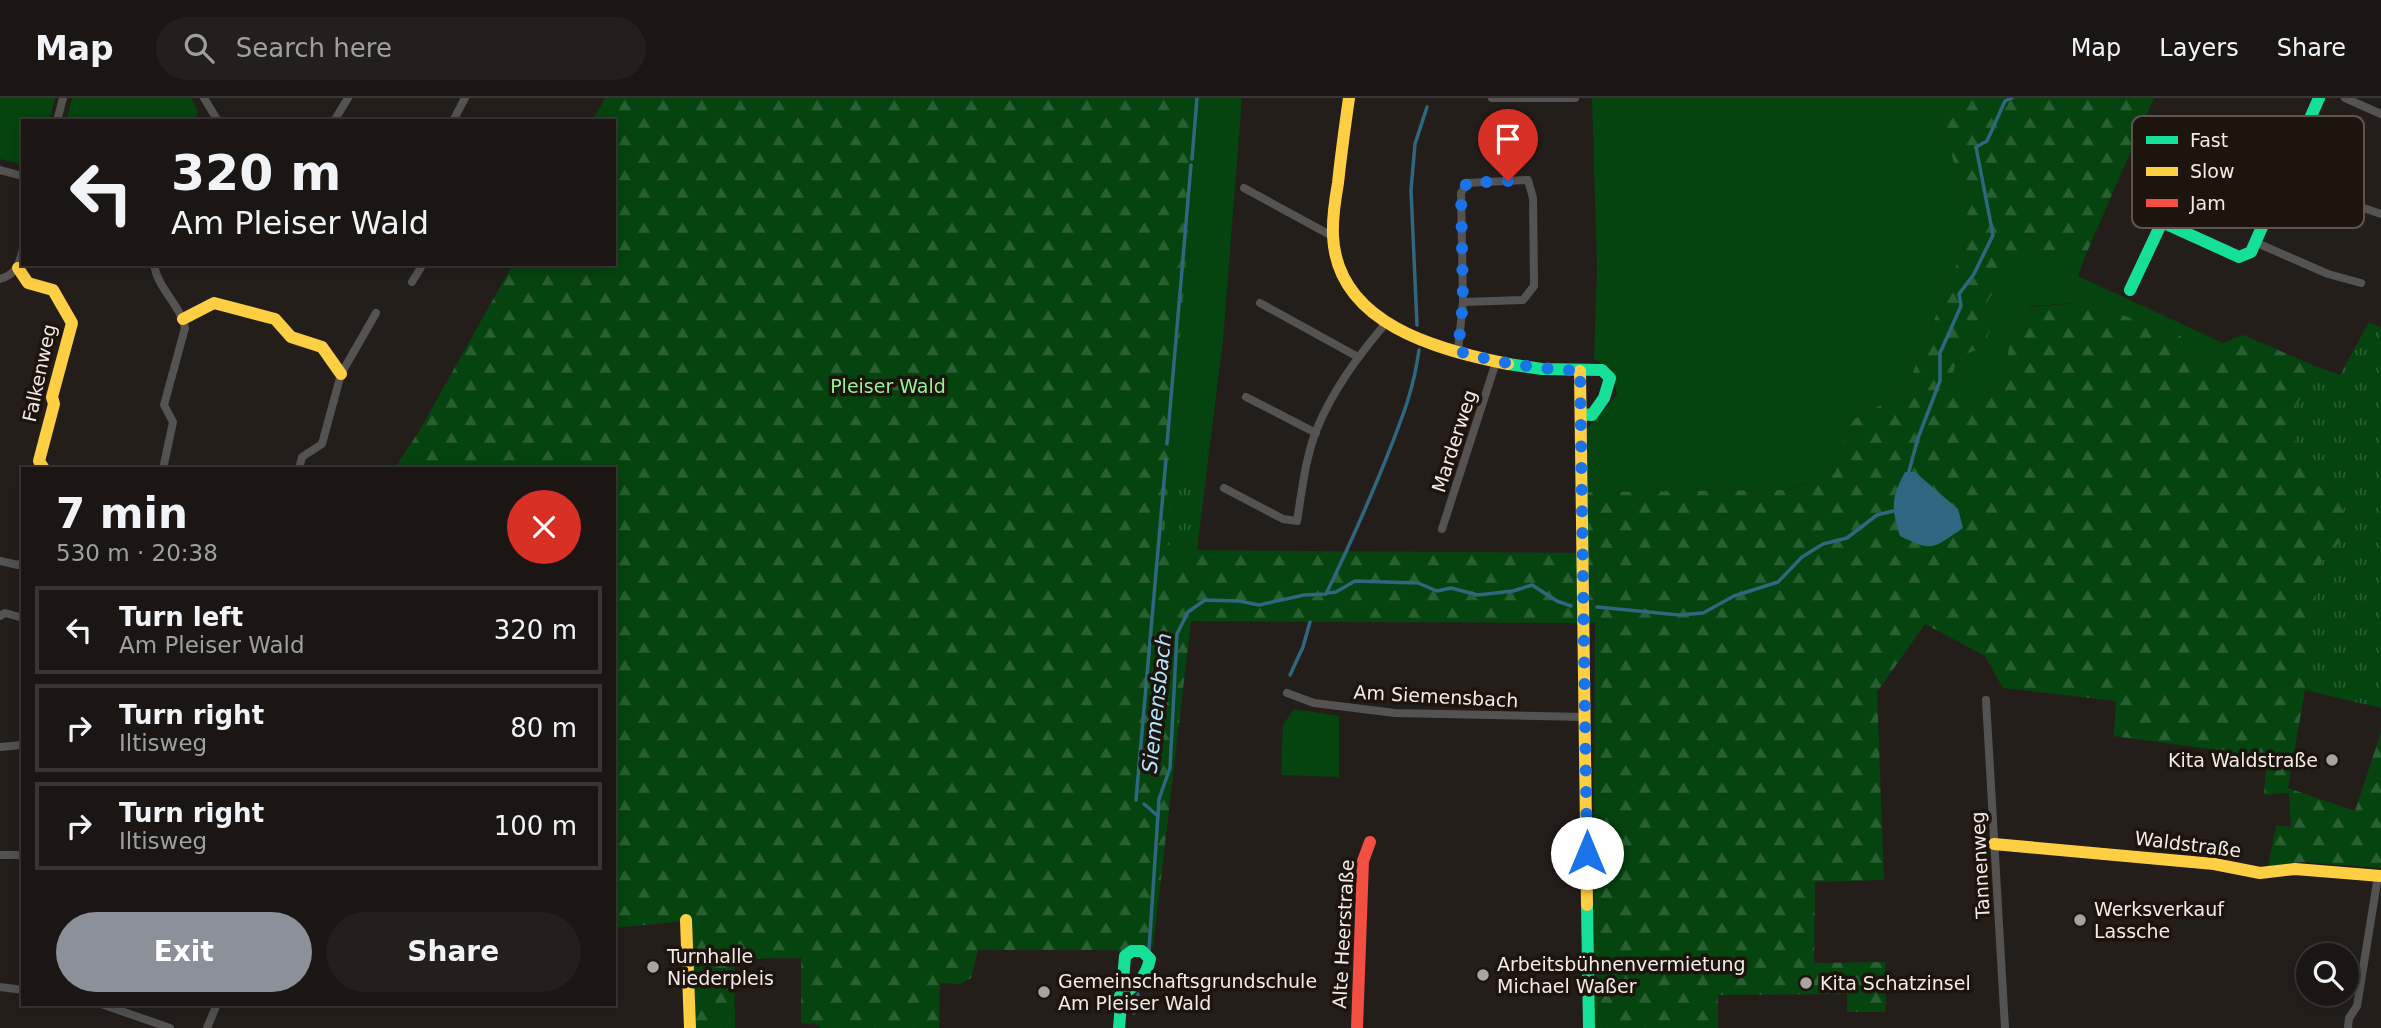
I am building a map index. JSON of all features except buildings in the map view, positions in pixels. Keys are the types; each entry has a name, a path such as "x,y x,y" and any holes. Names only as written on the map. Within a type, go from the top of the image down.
{"street":[{"path":"58,119 63,98"},
{"path":"204,98 217,119"},
{"path":"335,119 348,98"},
{"path":"454,119 465,98"},
{"path":"1349,98 1332,236 1351,288 1371,312 1386,323 1458,351 1531,368 1602,370 1609,378 1608,389 1592,415 1582,414"},
{"path":"1492,98 1575,98"},
{"path":"2311,116 2319,98"},
{"path":"2345,98 2381,114"},
{"path":"0,170 21,175"},
{"path":"1458,351 1463,302 1461,193 1467,183 1528,180 1533,198 1534,286 1523,300 1463,302"},
{"path":"1244,187 1332,236"},
{"path":"2364,208 2381,214"},
{"path":"2130,290 2159,228"},
{"path":"2175,228 2239,257 2251,252 2264,228"},
{"path":"2257,243 2328,274 2361,283"},
{"path":"0,279 9,276 18,268 21,256"},
{"path":"154,266 155,274 183,319 185,328 164,405 173,422 163,467"},
{"path":"412,282 419,266"},
{"name":"Falkenweg","path":"18,268 29,283 53,290 72,323 52,397 54,404 39,461 43,467"},
{"path":"183,319 214,303 275,319 291,337 322,346 341,374"},
{"path":"1260,303 1358,356"},
{"path":"300,467 302,457 322,444 341,374 376,313"},
{"path":"1224,488 1283,519 1297,521 1316,433 1331,398 1358,356 1386,323"},
{"name":"Marderweg","path":"1442,529 1496,362"},
{"path":"1580,371 1589,1028"},
{"path":"1246,397 1316,433"},
{"path":"0,561 18,565 21,563"},
{"path":"0,616 5,613 21,617"},
{"name":"Am Siemensbach","path":"1287,693 1314,703 1395,713 1586,717"},
{"name":"Tannenweg","path":"1986,700 2005,1028"},
{"path":"0,747 21,745"},
{"name":"Alte Heerstraße","path":"1357,1028 1363,861 1370,842"},
{"name":"Waldstraße","path":"1994,844 2214,864 2260,873 2295,869 2379,876 2357,1006 2349,1018 2348,1028"},
{"path":"0,855 21,855"},
{"path":"686,920 690,1028"},
{"path":"0,988 21,990"},
{"path":"1119,1028 1120,996"},
{"path":"107,1006 170,1028"},
{"path":"207,1028 216,1006"}],"green space":[{"path":"0,98 55,98 50,119 21,119 21,164 0,159"},
{"path":"72,98 191,98 198,111 195,119 67,119"},
{"name":"Pleiser Wald","path":"605,98 1199,98 1163,550 1588,553 1588,492 1789,490 1835,473 1847,423 1905,392 1971,229 1937,98 2154,98 2146,116 2132,116 2132,149 2087,252 2022,249 1983,308 1990,330 1983,347 1958,357 1948,388 1982,401 2005,375 2012,324 2027,325 2031,307 2086,302 2181,336 2179,354 2205,365 2223,343 2243,335 2320,368 2296,406 2340,491 2347,535 2322,561 2305,690 2288,788 2355,811 2381,732 2381,868 2303,862 2268,866 2276,825 2291,827 2289,793 2264,795 2266,767 2218,750 2114,736 2116,701 2003,688 1985,656 1925,624 1877,692 1884,880 1815,882 1814,963 1885,962 1886,1012 1847,1012 1847,994 1718,995 1718,1028 1593,1028 1595,623 1191,621 1153,947 1125,956 1117,950 978,950 971,978 960,984 940,983 939,1028 820,1028 818,1025 801,1023 801,958 734,959 735,1028 690,1028 686,921 616,928 616,467 395,467 418,433 512,266 616,266 616,119 593,119"},
{"path":"1199,98 1242,98 1223,340 1197,550 1162,551"},
{"path":"1592,98 1937,98 1971,229 1905,392 1847,423 1835,473 1788,490 1588,492 1587,429 1617,395 1612,369 1594,359 1597,267"},
{"path":"2022,248 2087,252 2078,276 2223,343 2205,365 2178,354 2180,336 2086,302 2031,306 2027,325 2012,324 2005,375 1982,401 1947,389 1958,357 1990,330 1983,308"},
{"path":"2369,322 2381,328 2381,708 2305,690 2322,561 2347,535 2340,492 2319,486 2295,446 2296,406 2320,368 2340,375"},
{"path":"1173,465 1203,482 1194,545 1166,545"},
{"path":"1294,709 1339,716 1339,777 1281,775 1283,725"}],"water":[{"path":"1905,472 1915,472 1958,509 1963,528 1933,546 1920,545 1900,536 1894,503"}],"waterway":[{"path":"1192,159 1197,98"},
{"path":"1908,475 1918,438 1940,381 1940,353 1961,306 1959,294 1974,274 1993,235 1976,147 1987,141 2005,101 2012,98"},
{"name":"Siemensbach","path":"1417,325 1411,190 1415,144 1427,107"},
{"path":"1167,444 1191,165"},
{"name":"Siemensbach","path":"1149,950 1159,799 1170,768 1177,634 1188,612 1205,600 1239,601 1259,605 1304,595 1326,594 1395,435 1410,395 1419,350"},
{"path":"1136,800 1166,459"},
{"path":"1597,607 1679,615 1703,613 1734,596 1778,582 1802,557 1823,544 1847,538 1877,515 1893,511"},
{"path":"1327,593 1336,592 1355,581 1418,583 1437,591 1451,588 1478,595 1513,591 1532,585 1557,601 1571,606"},
{"path":"1290,675 1303,647 1310,622"},
{"path":"1144,804 1158,816"},
{"name":"Siemensbach","path":"1134,1013 1138,994"}],"traffic: fast":[{"path":"2311,116 2319,98"},
{"path":"2130,290 2159,228"},
{"path":"2175,228 2239,257 2251,252 2262,228"},
{"path":"1508,364 1542,369 1602,370 1610,378 1604,398 1592,415 1582,414"},
{"path":"1587,905 1589,1028"},
{"path":"1119,1028 1125,956 1132,951 1142,951 1150,959 1146,971 1131,989 1126,992 1120,996"}],"traffic: slow":[{"path":"1349,98 1334,209 1333,236 1339,266 1352,291 1372,311 1396,328 1423,341 1508,364"},
{"path":"18,268 28,283 53,290 72,323 52,397 54,404 39,461 43,467"},
{"path":"183,319 214,303 275,319 291,337 322,347 341,374"},
{"path":"1580,371 1587,905"},
{"path":"1994,844 2214,864 2260,873 2295,869 2381,876"},
{"path":"686,920 690,1028"}],"traffic: jam":[{"path":"1357,1028 1363,861 1370,842"}],"place":[{"name":"Kita Waldstraße","path":"2332,760"},
{"name":"Werksverkauf Lassche","path":"2080,920"},
{"name":"Turnhalle Niederpleis","path":"653,967"},
{"name":"Arbeitsbühnenvermietung Michael Waßer","path":"1483,975"},
{"name":"Kita Schatzinsel","path":"1806,983"},
{"name":"Gemeinschaftsgrundschule Am Pleiser Wald","path":"1044,992"}],"route":[{"path":"1508,181 1467,183 1461,193 1463,302 1458,351 1531,368 1580,371 1587,853"}]}
